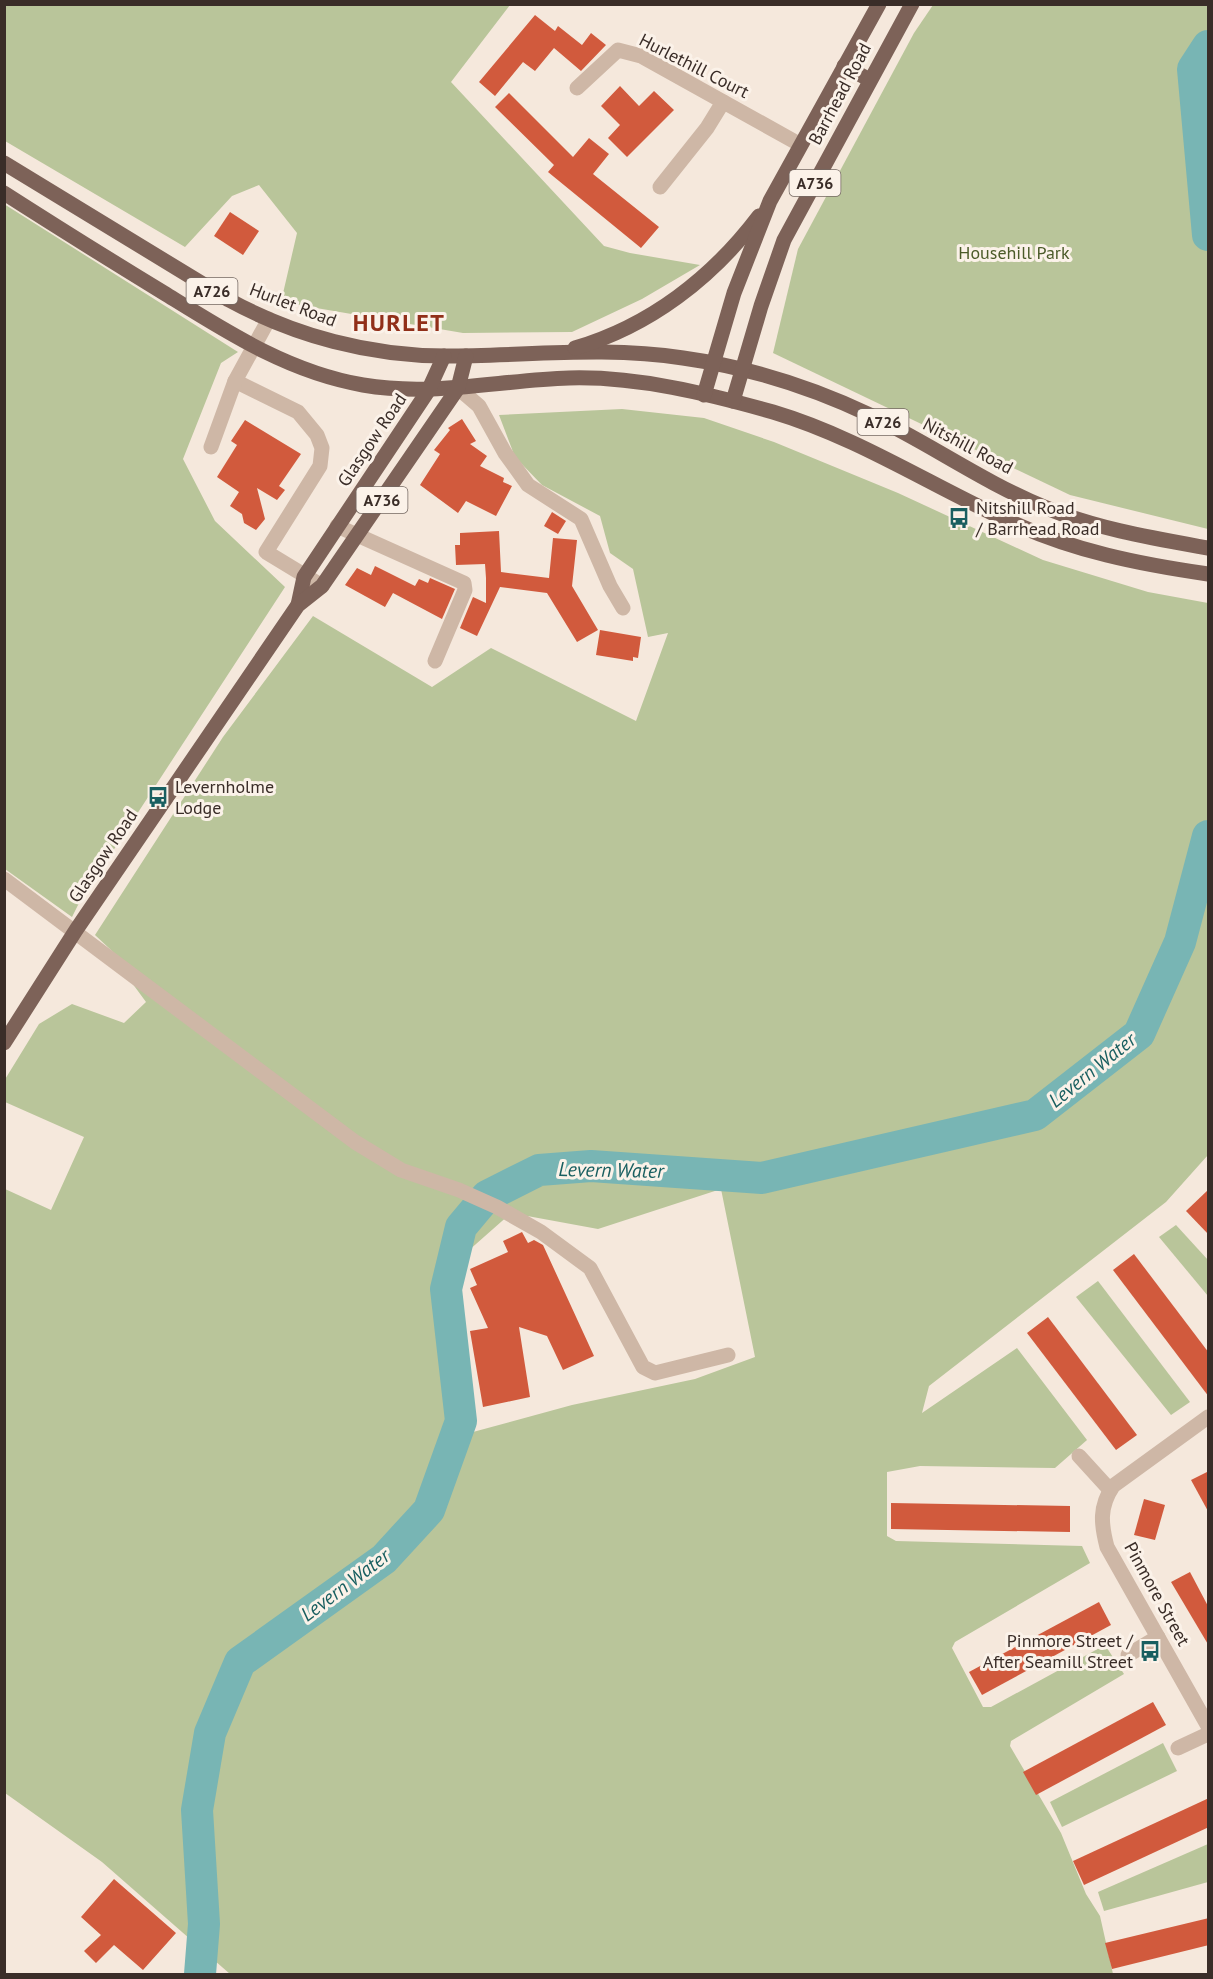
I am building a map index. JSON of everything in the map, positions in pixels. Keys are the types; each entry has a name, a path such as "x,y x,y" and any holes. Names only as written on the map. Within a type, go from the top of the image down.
{"main road":[{"name":"Barrhead Road","path":"704,395 734,293 770,201 799,144 879,4"},
{"name":"Barrhead Road","path":"733,401 761,306 783,243 912,4"},
{"path":"844,66 870,80"},
{"name":"Hurlet Road","path":"4,163 178,271 269,319 342,344 390,352 444,356 563,351 646,354 713,364"},
{"name":"A726","path":"4,193 254,348 323,376 363,385 428,391 543,379 626,380 733,401 812,424 1000,517 1049,538 1135,563 1209,574"},
{"name":"A736","path":"563,351 631,325 679,296 708,275 736,245 770,201"},
{"path":"756,236 783,243"},
{"name":"Glasgow Road","path":"298,605 304,577 428,391 444,356"},
{"path":"458,388 466,356"},
{"name":"Nitshill Road","path":"713,364 827,397 871,416 1043,506 1087,523 1141,537 1209,548"},
{"name":"Glasgow Road","path":"4,1043 76,930 298,605 322,586 458,388"},
{"path":"1135,563 1141,537"}],"street":[{"name":"Hurlethill Court","path":"577,88 618,50 640,56 799,144"},
{"path":"660,187 707,128 723,102"},
{"path":"211,447 235,381 269,319"},
{"path":"235,381 298,412 317,435 322,448 320,466 266,552 322,586"},
{"path":"458,388 479,406 505,453 528,485 581,519 610,586 623,608"},
{"path":"337,526 464,584 465,590 435,661"},
{"path":"4,879 76,930 177,1010 355,1142 401,1170 459,1190 496,1207 541,1232 590,1268 643,1367 655,1373 728,1355"},
{"path":"1078,1456 1110,1490 1121,1478 1209,1417"},
{"name":"Pinmore Street","path":"1110,1490 1102,1508 1101,1519 1107,1547 1209,1726"},
{"path":"1128,1654 1158,1637"},
{"path":"1178,1748 1209,1734"}],"green space":[{"path":"5,4 510,5 451,82 604,246 630,253 700,265 642,299 572,332 463,333 281,302 297,233 259,185 232,196 185,247 5,141"},
{"name":"Househill Park","path":"933,5 1208,5 1208,529 1070,495 773,353 798,249 914,33"},
{"path":"4,204 238,352 221,363 183,459 215,521 285,587 72,917 5,869"},
{"path":"622,409 704,418 774,442 898,493 1043,560 1148,592 1208,603 1208,1155 1166,1202 929,1386 922,1413 1017,1348 1087,1440 1055,1468 920,1466 887,1472 887,1536 896,1541 1082,1546 1090,1563 955,1642 952,1648 983,1707 991,1707 1105,1645 1124,1674 1011,1741 1010,1746 1061,1833 1086,1894 1100,1916 1113,1974 230,1974 102,1862 5,1793 5,1189 51,1210 84,1137 5,1102 4,1081 39,1024 72,1004 124,1023 146,1002 124,972 129,967 95,935 223,737 313,616 432,687 491,648 636,721 668,633 648,637 633,569 610,553 600,516 542,485 515,457 499,415","holes":["721,1189 755,1357 695,1379 572,1405 473,1432 465,1365 459,1259 511,1213 598,1229"]},
{"path":"1176,1225 1208,1260 1208,1296 1159,1237"},
{"path":"1098,1281 1190,1402 1171,1415 1076,1297"},
{"path":"1163,1743 1177,1771 1062,1827 1050,1802"},
{"path":"1208,1844 1208,1882 1104,1911 1098,1892"}],"building":[{"path":"535,15 555,31 558,26 582,45 591,33 606,45 581,71 554,48 535,71 523,62 495,96 479,82"},
{"path":"620,86 639,106 654,91 674,110 627,157 608,138 620,125 601,106"},
{"path":"509,93 573,157 589,138 609,154 593,174 659,227 641,248 548,172 554,165 495,107"},
{"path":"230,212 259,231 243,255 214,236"},
{"path":"462,419 476,441 470,444 487,456 480,466 504,478 503,482 512,486 496,516 466,501 458,513 420,485 440,454 434,450 450,430 448,428"},
{"path":"245,420 301,454 279,486 285,490 277,500 257,488 265,519 256,530 244,523 242,514 230,506 239,492 217,477 237,445 231,441"},
{"path":"552,512 566,521 558,534 544,526"},
{"path":"499,531 501,572 549,578 553,538 577,540 572,586 598,630 577,642 547,593 500,587 477,636 460,628 473,597 486,603 486,578 485,564 456,565 455,545 460,545 460,533"},
{"path":"375,566 415,586 419,579 428,583 430,578 455,589 442,619 393,593 385,607 345,585 357,568 371,575"},
{"path":"600,630 641,637 638,658 633,657 633,661 596,655"},
{"path":"1209,1189 1209,1235 1186,1211"},
{"path":"522,1232 528,1243 534,1240 543,1245 594,1356 563,1370 547,1336 519,1327 530,1397 483,1407 470,1331 488,1328 470,1288 477,1285 470,1269 508,1252 503,1241"},
{"path":"1134,1254 1209,1353 1209,1397 1113,1270"},
{"path":"1048,1317 1137,1435 1116,1450 1027,1333"},
{"path":"1209,1471 1209,1513 1191,1480"},
{"path":"1144,1499 1165,1505 1155,1540 1134,1535"},
{"path":"891,1503 1070,1506 1070,1532 891,1529"},
{"path":"1190,1572 1209,1608 1209,1646 1171,1582"},
{"path":"1099,1602 1111,1625 982,1695 969,1672"},
{"path":"1153,1702 1166,1725 1036,1795 1023,1772"},
{"path":"1209,1798 1209,1827 1084,1885 1073,1861"},
{"path":"114,1879 176,1933 143,1970 114,1945 96,1963 84,1951 101,1935 81,1917"},
{"path":"1209,1918 1209,1945 1112,1969 1105,1943"}],"waterway":[{"name":"Levern Water","path":"1208,46 1193,69 1208,235"},
{"name":"Levern Water","path":"200,1974 204,1924 197,1810 210,1733 240,1662 384,1559 429,1510 461,1421 446,1289 461,1227 487,1196 539,1170 591,1166 762,1178 1035,1115 1139,1034 1180,942 1208,836"}],"place":[{"name":"Nitshill Road / Barrhead Road","path":"959,518"},
{"name":"Levernholme Lodge","path":"158,797"},
{"name":"Pinmore Street / After Seamill Street","path":"1150,1651"}],"district":[{"name":"HURLET","path":"399,323"}]}
